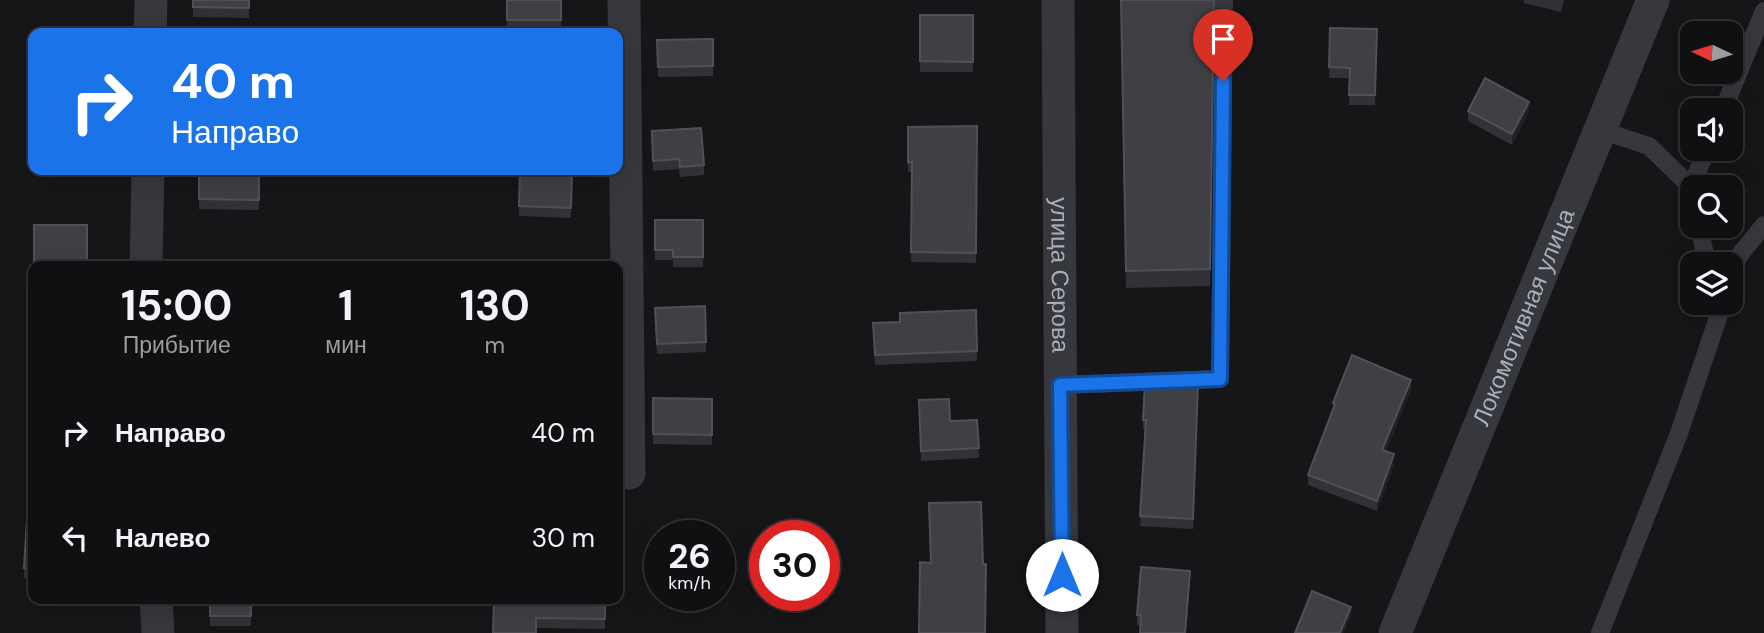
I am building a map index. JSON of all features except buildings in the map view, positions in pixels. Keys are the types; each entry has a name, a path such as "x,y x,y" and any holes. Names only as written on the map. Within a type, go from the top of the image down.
{"street":[{"path":"150,28 151,0"},
{"path":"624,0 629,473"},
{"name":"улица Серова","path":"1058,0 1062,633"},
{"name":"Локомотивная улица","path":"1395,633 1653,0"},
{"path":"146,261 148,175"},
{"path":"156,604 158,633"}],"lane":[{"path":"1060,385 1220,379 1224,0"},
{"path":"1728,98 1764,10"},
{"path":"1600,130 1648,146 1680,177"},
{"path":"1742,252 1764,225"},
{"path":"1600,633 1678,436 1716,315"}],"route":[{"path":"1062,575 1060,385 1220,379 1223,81"}]}
